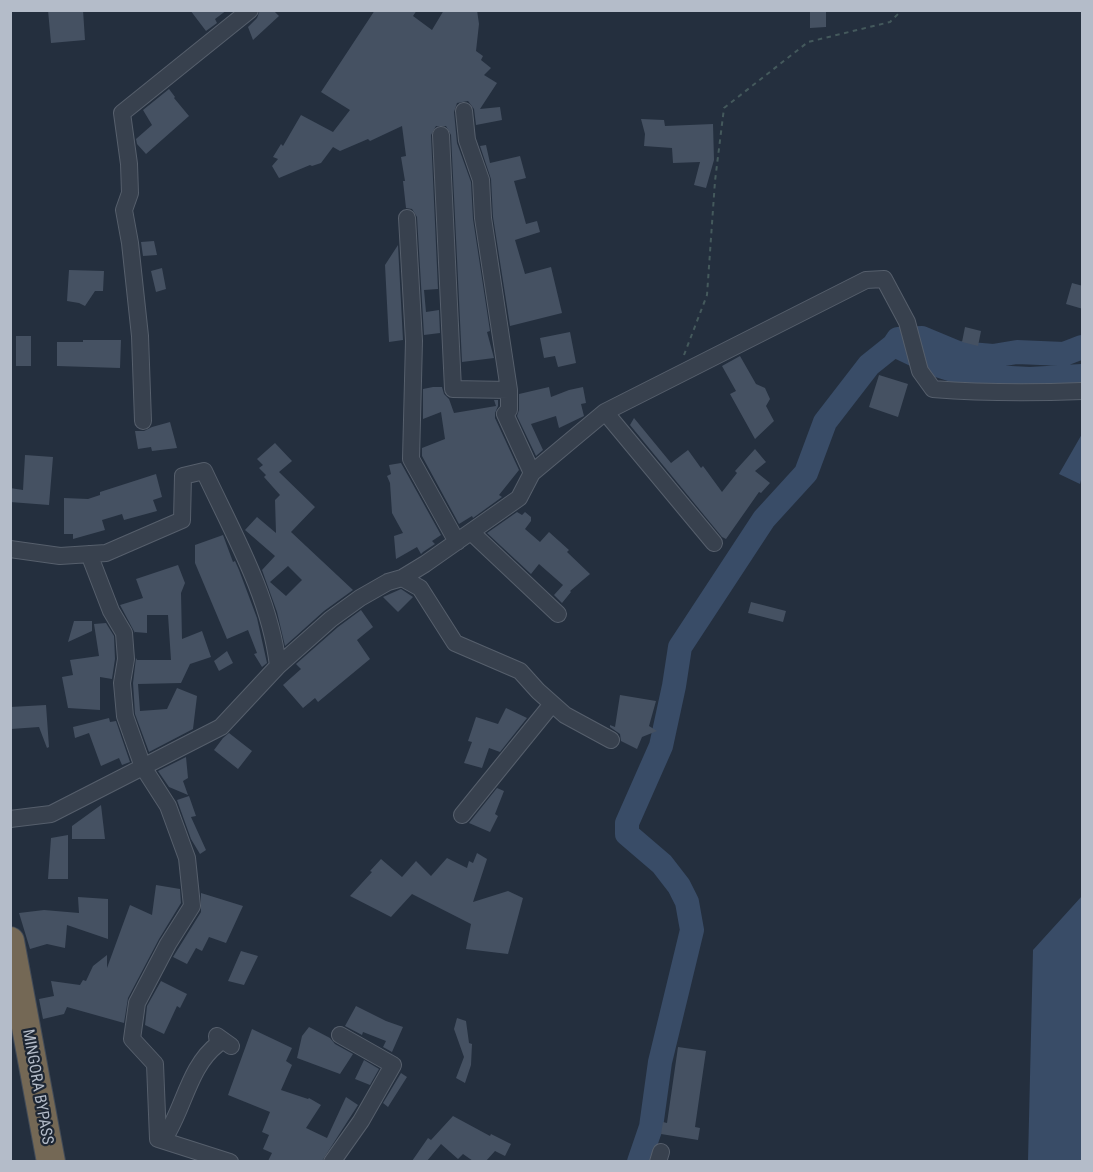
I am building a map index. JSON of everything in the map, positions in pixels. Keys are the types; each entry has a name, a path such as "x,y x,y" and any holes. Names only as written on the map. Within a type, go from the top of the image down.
{"highway":[{"name":"MINGORA BYPASS","path":"10,941 50,1161"}],"street":[{"path":"143,421 140,336 124,210 130,193 123,113 250,10"},
{"path":"464,111 467,140 481,180 483,218 509,390 507,422 513,430 532,473"},
{"path":"441,135 453,389 509,390"},
{"path":"407,218 414,342 411,459 464,537 558,614"},
{"path":"10,819 51,814 221,727 278,666 331,619 360,598 388,582 402,578 519,498 532,473 605,412 866,280 884,279 907,322 920,371 933,389 983,392 1083,391"},
{"path":"605,412 714,543"},
{"path":"10,549 60,556 106,553 182,520 183,476 204,471 261,598 274,635 278,666"},
{"path":"89,554 111,610 124,633 126,659 122,683 125,716 143,767 168,806 188,858 192,906 168,944 137,1003 132,1039 154,1064 158,1139 230,1161"},
{"path":"402,578 420,588 455,643 520,671 565,715 611,740"},
{"path":"462,815 552,704"},
{"path":"332,1161 361,1120 393,1065 340,1035"},
{"path":"165,1137 175,1123 192,1077 211,1049 218,1044 217,1036 231,1046"},
{"path":"45,1161 50,1161"}],"path":[{"path":"675,377 707,295 724,108 808,42 890,22 902,10"}],"water":[{"path":"1082,434 1082,476 1080,484 1059,474"},
{"path":"1082,896 1082,1161 1028,1161 1033,950"}],"building":[{"path":"48,10 83,10 85,40 51,43"},
{"path":"190,10 227,10 215,19 217,23 206,31"},
{"path":"260,10 273,10 279,16 253,40 248,27 257,18"},
{"path":"375,10 417,10 413,16 432,30 444,10 477,10 479,24 476,51 483,56 481,60 491,68 484,75 497,83 480,109 500,107 502,120 476,125 474,109 468,101 457,103 454,112 457,143 471,182 473,219 490,331 487,332 494,358 462,362 451,135 446,126 436,126 431,135 438,289 424,290 426,312 439,310 440,333 424,335 417,217 412,209 406,208 401,157 406,156 402,126 370,141 368,139 340,151 333,147 321,163 310,165 279,178 272,166 278,159 273,157 281,144 283,146 301,115 333,132 350,110 321,92"},
{"path":"810,10 826,10 826,27 810,28"},
{"path":"169,89 189,116 146,154 137,144 136,139 152,125 143,110"},
{"path":"641,119 664,120 665,126 713,124 714,160 706,188 694,185 700,162 673,163 672,148 644,146 645,134"},
{"path":"486,145 490,163 520,156 526,178 514,181 526,224 537,221 540,232 515,240 525,274 551,267 562,313 510,326 493,217 491,179 480,146"},
{"path":"154,241 157,255 143,256 141,242"},
{"path":"398,245 403,340 389,342 385,265"},
{"path":"162,268 166,289 156,292 151,271"},
{"path":"69,270 104,271 103,291 95,291 85,306 67,301"},
{"path":"1072,283 1083,286 1083,309 1066,304"},
{"path":"965,327 981,331 978,346 962,342"},
{"path":"570,332 576,363 558,367 555,356 544,358 540,338"},
{"path":"16,336 31,336 31,366 16,366"},
{"path":"83,340 121,340 120,368 57,366 57,342 83,342"},
{"path":"740,356 756,384 765,388 770,399 766,406 774,421 755,439 730,394 736,391 722,366"},
{"path":"879,375 908,384 898,417 869,407"},
{"path":"442,387 454,413 496,406 494,400 498,400 495,418 519,470 499,495 502,497 473,518 472,516 459,524 422,456 422,448 445,439 441,412 423,419 423,389"},
{"path":"549,387 551,397 583,387 586,403 581,404 584,416 559,428 556,416 531,424 543,450 536,456 517,416 519,394"},
{"path":"634,418 671,463 688,450 722,492 737,473 735,471 755,449 766,462 755,471 770,483 761,493 759,492 726,539 630,425"},
{"path":"170,422 177,448 152,451 151,447 138,449 135,431 144,431"},
{"path":"275,443 292,461 279,472 315,507 291,532 353,590 324,611 285,646 277,612 262,570 275,556 245,530 257,517 276,533 275,500 280,495 264,477 266,475 259,468 263,465 257,459","holes":["288,566 302,580 286,596 270,582"]},
{"path":"25,455 53,457 49,505 10,502 10,488 23,490"},
{"path":"401,463 441,535 432,541 435,544 421,554 417,547 396,559 394,536 403,533 392,513 390,483 387,476 391,474 389,465"},
{"path":"156,474 162,497 153,500 157,511 124,520 122,514 102,520 105,530 73,539 73,534 64,534 64,498 88,499 100,495 100,492"},
{"path":"517,512 522,515 525,512 531,517 525,529 540,542 549,532 590,574 570,591 562,603 554,595 563,585 539,564 531,574 487,533"},
{"path":"223,535 257,618 267,663 262,667 254,654 257,653 248,630 227,639 195,563 195,545"},
{"path":"178,565 185,583 181,593 182,639 202,631 211,657 190,664 181,683 138,684 140,711 167,709 177,688 197,696 193,729 149,752 135,714 133,683 136,658 137,660 171,660 168,615 147,615 147,633 135,633 120,605 143,598 136,579"},
{"path":"401,589 413,597 398,612 383,597"},
{"path":"751,602 786,611 783,622 748,613"},
{"path":"361,610 373,627 357,640 370,659 318,702 315,698 303,708 283,685 301,669 296,664"},
{"path":"74,621 92,621 92,631 68,642"},
{"path":"106,623 114,636 115,659 112,679 100,677 100,710 68,708 62,677 73,675 70,660 99,656 94,624"},
{"path":"227,651 233,663 219,671 214,661"},
{"path":"620,695 656,701 649,726 657,731 642,737 637,749 621,741 620,734 610,727 610,725 615,727"},
{"path":"46,705 49,747 47,748 39,727 11,729 10,720 10,707"},
{"path":"506,708 527,718 500,752 489,748 482,768 464,763 472,742 468,741 476,717 498,724"},
{"path":"109,718 110,722 116,721 130,762 122,765 119,758 101,766 89,733 75,738 73,727"},
{"path":"229,733 252,751 238,769 214,750"},
{"path":"186,757 188,778 183,781 188,795 169,787 158,771"},
{"path":"497,788 504,791 495,814 498,816 490,832 469,823"},
{"path":"189,796 196,816 191,817 206,850 200,854 191,839 177,800"},
{"path":"101,805 105,839 72,839 72,826"},
{"path":"68,835 68,879 48,879 51,838"},
{"path":"477,853 487,859 473,902 508,891 523,898 508,954 466,949 471,924 412,894 391,917 350,896 381,859 402,877 416,861 431,876 447,858 467,868 469,861 473,863"},
{"path":"156,885 180,889 181,903 128,998 124,1023 67,1007 64,1014 43,1019 39,999 54,996 51,981 80,985 83,980 86,981 93,966 107,955 107,968 130,905 152,915"},
{"path":"201,893 243,906 226,943 209,937 202,951 196,948 187,964 173,957 201,912"},
{"path":"78,897 108,899 108,939 67,925 65,948 47,944 30,949 19,913 44,910 79,913"},
{"path":"241,951 258,956 244,985 228,981"},
{"path":"161,981 187,994 180,1008 177,1006 164,1034 145,1025 147,1006"},
{"path":"356,1006 403,1027 392,1052 383,1047 386,1041 363,1032 362,1035 345,1026"},
{"path":"457,1018 466,1021 469,1043 472,1044 471,1065 465,1083 456,1078 464,1057 454,1029"},
{"path":"309,1027 353,1054 340,1074 297,1058 302,1036"},
{"path":"252,1029 292,1048 286,1061 292,1065 281,1090 309,1098 321,1105 306,1128 327,1138 346,1097 358,1105 322,1161 268,1161 272,1153 263,1149 269,1135 262,1132 270,1112 228,1095"},
{"path":"678,1047 706,1051 695,1127 700,1128 698,1140 661,1134 663,1122 667,1123"},
{"path":"364,1060 379,1069 370,1085 355,1079"},
{"path":"401,1073 407,1077 388,1107 383,1103"},
{"path":"453,1116 490,1136 491,1134 511,1144 505,1156 495,1151 486,1161 473,1161 463,1154 458,1159 441,1144 427,1161 412,1161 428,1138 431,1140"}],"waterway":[{"path":"894,345 898,339 922,338 958,353 993,356 1017,352 1064,354 1082,347"},
{"path":"639,1162 651,1127 660,1062 692,930 687,902 679,886 662,864 627,834 627,823 661,746 680,647 764,519 806,473 825,422 869,365 894,345 934,364 972,376 1030,379 1082,376"}]}
